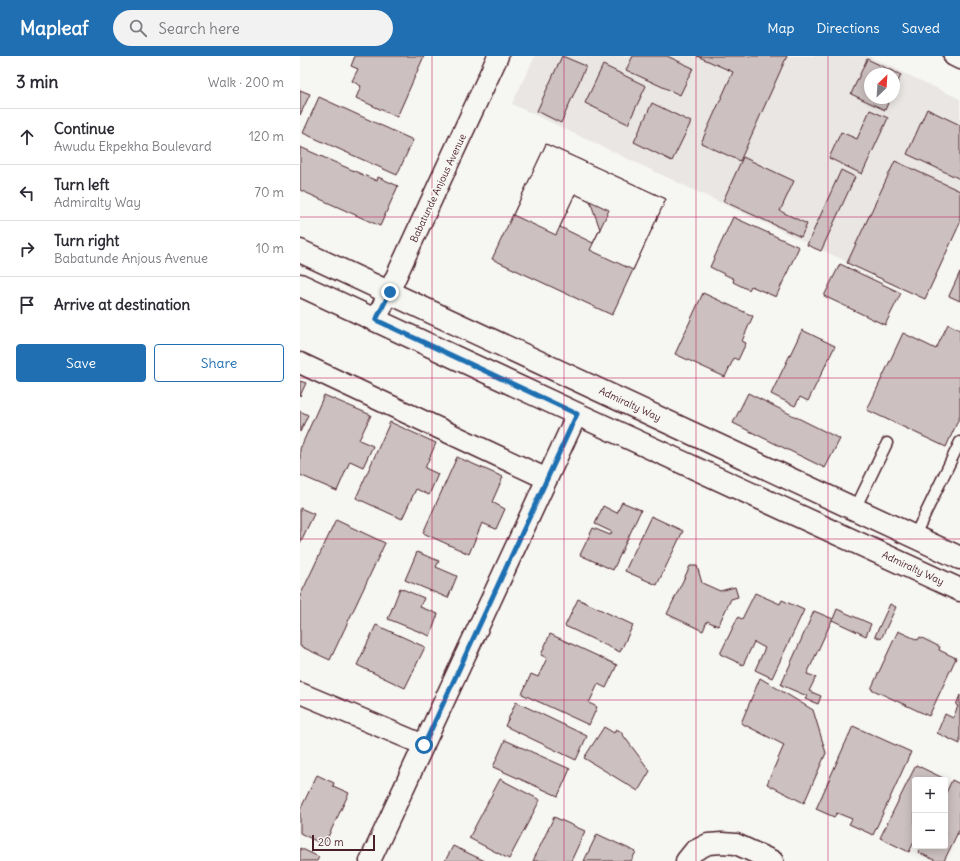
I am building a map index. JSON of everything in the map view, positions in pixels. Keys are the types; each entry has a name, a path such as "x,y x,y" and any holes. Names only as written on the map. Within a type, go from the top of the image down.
{"main road":[{"name":"Admiralty Way","path":"300,251 960,558"},
{"name":"Admiralty Way","path":"300,285 960,590"}],"street":[{"name":"Babatunde Anjous Avenue","path":"376,320 498,56"},
{"path":"954,56 960,59"},
{"path":"300,363 547,479"},
{"path":"370,861 577,414"},
{"path":"300,693 424,745"},
{"path":"686,861 694,851 708,844 722,843 736,844 773,861"}],"lane":[{"path":"914,537 960,442"},
{"path":"855,509 887,443"}],"shaded area":[{"path":"535,56 867,56 893,68 864,68 864,104 900,104 900,71 960,99 960,218 923,297 512,104"}],"building":[{"path":"355,56 424,56 397,117 356,98 361,86 352,81 358,69 351,66"},
{"path":"562,56 586,66 561,123 537,111"},
{"path":"633,56 667,56 693,68 680,95 626,70"},
{"path":"697,56 787,56 740,161 701,143 733,72"},
{"path":"867,59 886,68 864,68 864,100 851,94"},
{"path":"603,65 646,86 628,124 585,103"},
{"path":"300,90 310,94 300,115"},
{"path":"319,97 413,140 397,175 303,133"},
{"path":"652,103 691,122 672,161 634,142"},
{"path":"872,104 888,104 885,110"},
{"path":"927,109 960,125 960,179 907,154"},
{"path":"870,110 888,118 862,174 829,158 841,132 857,139"},
{"path":"546,144 666,199 612,315 492,259","holes":["575,194 590,201 600,229 593,243 560,227"]},
{"path":"546,144 666,199 633,270 590,250 609,210 575,194 556,235 513,215"},
{"path":"300,147 377,181 378,177 398,186 380,226 300,190"},
{"path":"743,157 794,181 780,211 807,224 801,237 723,201"},
{"path":"895,161 960,191 960,223 925,299 847,263"},
{"path":"841,170 855,177 821,251 807,245"},
{"path":"733,217 799,247 776,297 751,286 749,290 733,282 734,279 710,267"},
{"path":"840,264 901,293 885,325 824,296"},
{"path":"960,272 960,301 949,296"},
{"path":"703,293 753,316 742,341 746,343 738,360 734,358 725,377 675,354"},
{"path":"948,324 960,330 960,416 946,447 867,410 903,333 936,349"},
{"path":"802,330 835,346 808,401 800,397 795,406 771,394"},
{"path":"300,381 306,383 300,396"},
{"path":"748,393 840,439 825,468 733,423"},
{"path":"324,395 371,415 359,440 373,446 363,467 350,461 337,491 300,475 300,449"},
{"path":"300,411 308,415 300,432"},
{"path":"390,422 436,443 425,468 438,474 429,495 416,489 402,519 356,498"},
{"path":"457,457 503,477 492,502 505,509 496,529 482,523 469,554 423,533"},
{"path":"622,502 641,510 613,570 580,555 593,528 610,535 612,532 595,524 603,506 617,513"},
{"path":"300,508 314,514 300,543"},
{"path":"651,516 683,531 657,585 625,571"},
{"path":"336,520 385,543 330,660 300,646 300,596"},
{"path":"417,552 439,561 436,567 457,576 448,598 405,580"},
{"path":"690,566 697,566 702,583 720,591 735,587 738,597 731,599 718,626 707,621 703,631 667,614"},
{"path":"400,588 424,598 420,607 438,614 430,636 388,619"},
{"path":"755,593 780,604 782,600 804,610 772,678 755,670 765,648 754,642 743,665 720,654 738,617 742,619"},
{"path":"578,599 633,625 620,652 565,626"},
{"path":"890,604 896,607 881,639 875,636"},
{"path":"837,609 871,624 866,636 832,620 807,674 816,677 809,691 821,696 818,704 805,699 807,696 781,685 814,611 833,619"},
{"path":"376,625 425,647 405,688 357,665"},
{"path":"898,631 918,640 920,637 940,647 939,650 956,658 929,716 871,689"},
{"path":"550,634 617,665 606,688 598,684 589,703 597,707 589,725 522,694 531,674 538,677 547,658 541,655"},
{"path":"760,678 813,710 826,753 804,803 767,784 784,745 741,723"},
{"path":"960,695 960,744 937,733 945,714 953,718 958,706 956,705"},
{"path":"516,702 587,736 576,760 505,726"},
{"path":"853,726 911,752 873,835 849,824 852,819 837,813 834,817 816,809"},
{"path":"604,727 614,733 616,729 620,731 650,771 638,791 584,758"},
{"path":"505,740 570,769 558,796 493,767"},
{"path":"916,765 941,777 912,777 912,846 909,852 880,838"},
{"path":"317,775 334,783 333,786 349,793 324,845 300,833 300,810"},
{"path":"500,779 540,800 509,859 469,838"},
{"path":"952,780 960,784 960,828 944,861 936,861 918,852 920,849 948,849 948,789"},
{"path":"554,817 585,831 571,861 533,861"},
{"path":"597,834 636,852 631,861 584,861"},
{"path":"453,846 485,861 445,861"},
{"path":"300,848 319,857 317,861 300,861"}],"route":[{"path":"390,292 376,320 577,414 424,745"}]}
